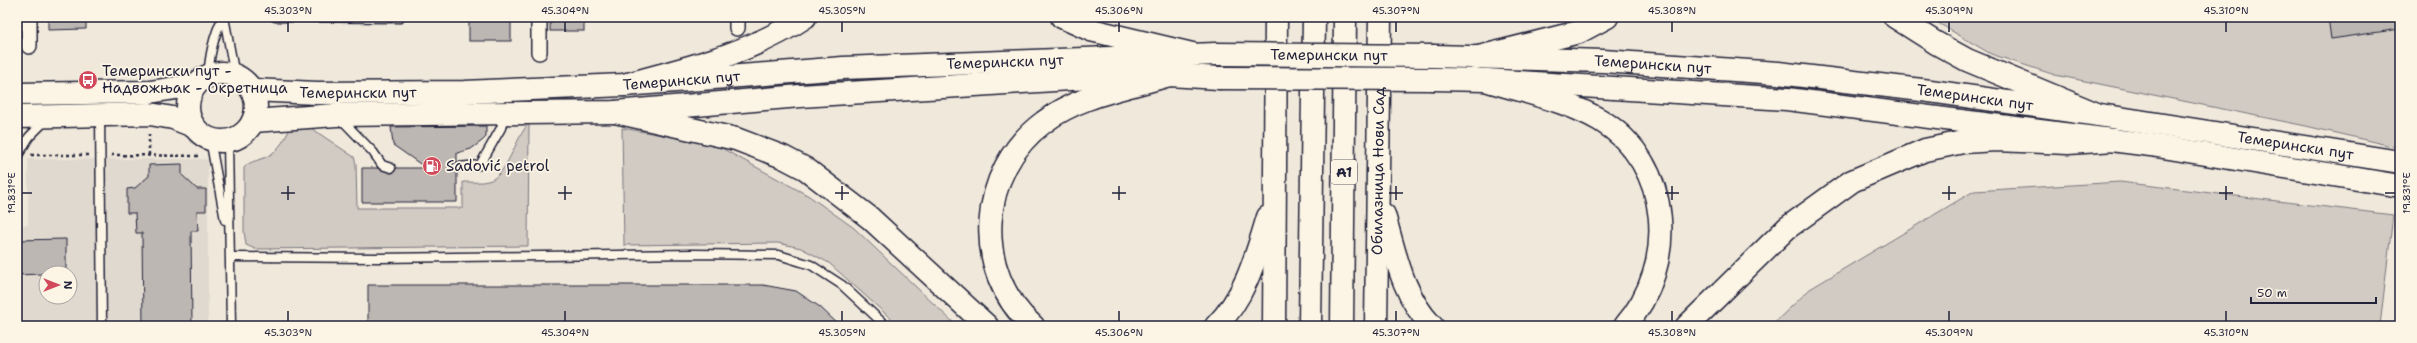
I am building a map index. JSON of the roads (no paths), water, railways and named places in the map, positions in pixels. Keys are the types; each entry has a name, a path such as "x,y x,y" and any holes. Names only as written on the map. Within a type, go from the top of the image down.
{"main road":[{"path":"624,85 732,55 783,32 805,17"},
{"path":"1062,17 1099,32 1192,54"},
{"path":"1274,326 1276,17"},
{"name":"A1","path":"1310,326 1314,17"},
{"name":"A1","path":"1342,326 1345,17"},
{"name":"Обилазница Нови Сад","path":"1376,326 1380,17"},
{"path":"1474,58 1579,32 1607,17"},
{"path":"1895,17 1936,43 1967,60 2099,115"},
{"name":"Темерински пут","path":"252,90 317,93 457,92 624,85 843,68 1192,54 1434,56 1603,61 1778,73 1930,91 2099,115 2400,162"},
{"path":"17,94 150,92 202,81 224,74 235,76 245,82 252,90 256,100 256,111 253,121 247,130 238,137 217,145 200,134 193,126 188,116 187,105 189,95 202,81"},
{"path":"1033,326 1022,314 1003,285 991,250 990,229 992,200 1003,170 1020,144 1044,122 1057,113 1086,100 1169,75"},
{"name":"Темерински пут","path":"253,121 336,115 615,112 808,95 1063,79 1169,75 1219,78 1486,80 1787,99 2115,140 2400,186"},
{"path":"1486,80 1563,104 1600,120 1623,138 1649,176 1659,207 1661,224 1660,256 1644,301 1625,326"},
{"path":"615,112 736,139 769,151 806,169 870,218 987,326"},
{"path":"17,117 150,114 173,118 193,126"},
{"path":"1687,326 1787,228 1852,181 1925,150 1963,142 1996,140 2068,143 2115,140"},
{"path":"1377,189 1409,293 1418,309 1432,326"},
{"path":"1216,326 1232,308 1246,284 1275,196"}],"street":[{"path":"28,46 29,17"},
{"path":"539,17 539,52"}],"lane":[{"path":"224,17 235,76"},
{"path":"202,81 216,32 224,17"},
{"path":"275,17 400,18"},
{"path":"456,167 480,166 501,128 505,114"},
{"path":"100,115 102,326"},
{"path":"336,115 351,128 382,166 392,168"},
{"path":"18,156 29,137 51,116"},
{"path":"217,145 231,257"},
{"path":"217,145 231,257 231,326"},
{"path":"231,257 378,258 701,254 779,255 811,265 842,285 886,326"}],"place":[{"name":"Темерински пут - Надвожњак - Окретница","path":"88,80"},
{"name":"Sadović petrol","path":"432,166"}]}
